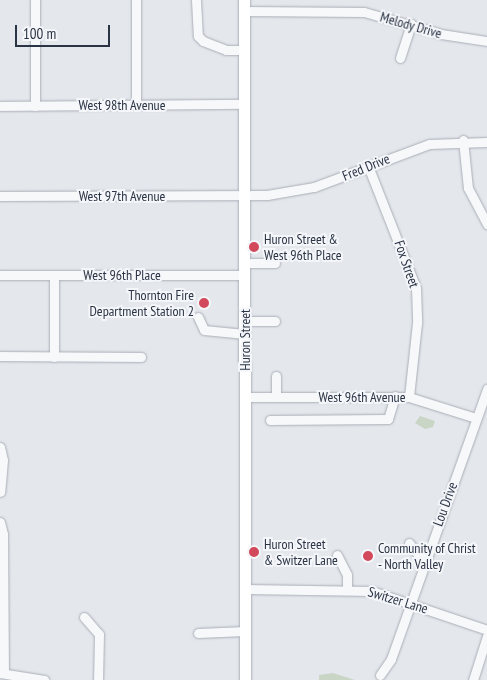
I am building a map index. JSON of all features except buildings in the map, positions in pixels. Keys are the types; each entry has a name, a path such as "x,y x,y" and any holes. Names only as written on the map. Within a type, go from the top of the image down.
{"main road":[{"name":"Huron Street","path":"244,6 245,680"}],"street":[{"path":"35,106 36,0"},
{"path":"136,0 136,105"},
{"path":"196,0 198,36 203,41 226,50 244,50"},
{"name":"Melody Drive","path":"244,6 364,12 441,34 487,41"},
{"path":"400,58 411,24"},
{"name":"West 98th Avenue","path":"0,106 244,104"},
{"path":"463,140 468,188 487,224"},
{"name":"Fred Drive","path":"244,196 302,190 422,145 463,140 487,142"},
{"name":"Fox Street","path":"368,166 416,288 417,323 410,397"},
{"name":"West 97th Avenue","path":"0,196 244,196"},
{"path":"245,263 275,263"},
{"name":"West 96th Place","path":"0,275 244,275"},
{"path":"54,275 54,356"},
{"path":"198,317 204,330 212,333 245,334"},
{"path":"244,321 275,321"},
{"path":"0,356 141,357"},
{"path":"276,376 276,397"},
{"name":"Lou Drive","path":"380,675 390,659 487,389"},
{"path":"270,420 388,419 395,396"},
{"name":"West 96th Avenue","path":"245,397 410,397 476,418"},
{"path":"0,447 3,468 0,492"},
{"path":"0,522 3,565 2,673 44,680"},
{"path":"409,543 424,562"},
{"path":"337,555 347,575 347,588"},
{"name":"Switzer Lane","path":"245,589 347,588 378,592 487,630"},
{"path":"84,617 99,634 98,680"},
{"path":"198,633 245,631"},
{"path":"473,680 487,636"}],"green space":[{"path":"420,416 435,421 433,427 425,429 415,423"},
{"path":"333,673 355,680 319,680 319,675"}],"place":[{"name":"Huron Street & West 96th Place","path":"254,247"},
{"name":"Thornton Fire Department Station 2","path":"204,303"},
{"name":"Huron Street & Switzer Lane","path":"254,552"},
{"name":"Community of Christ - North Valley","path":"368,556"}]}
